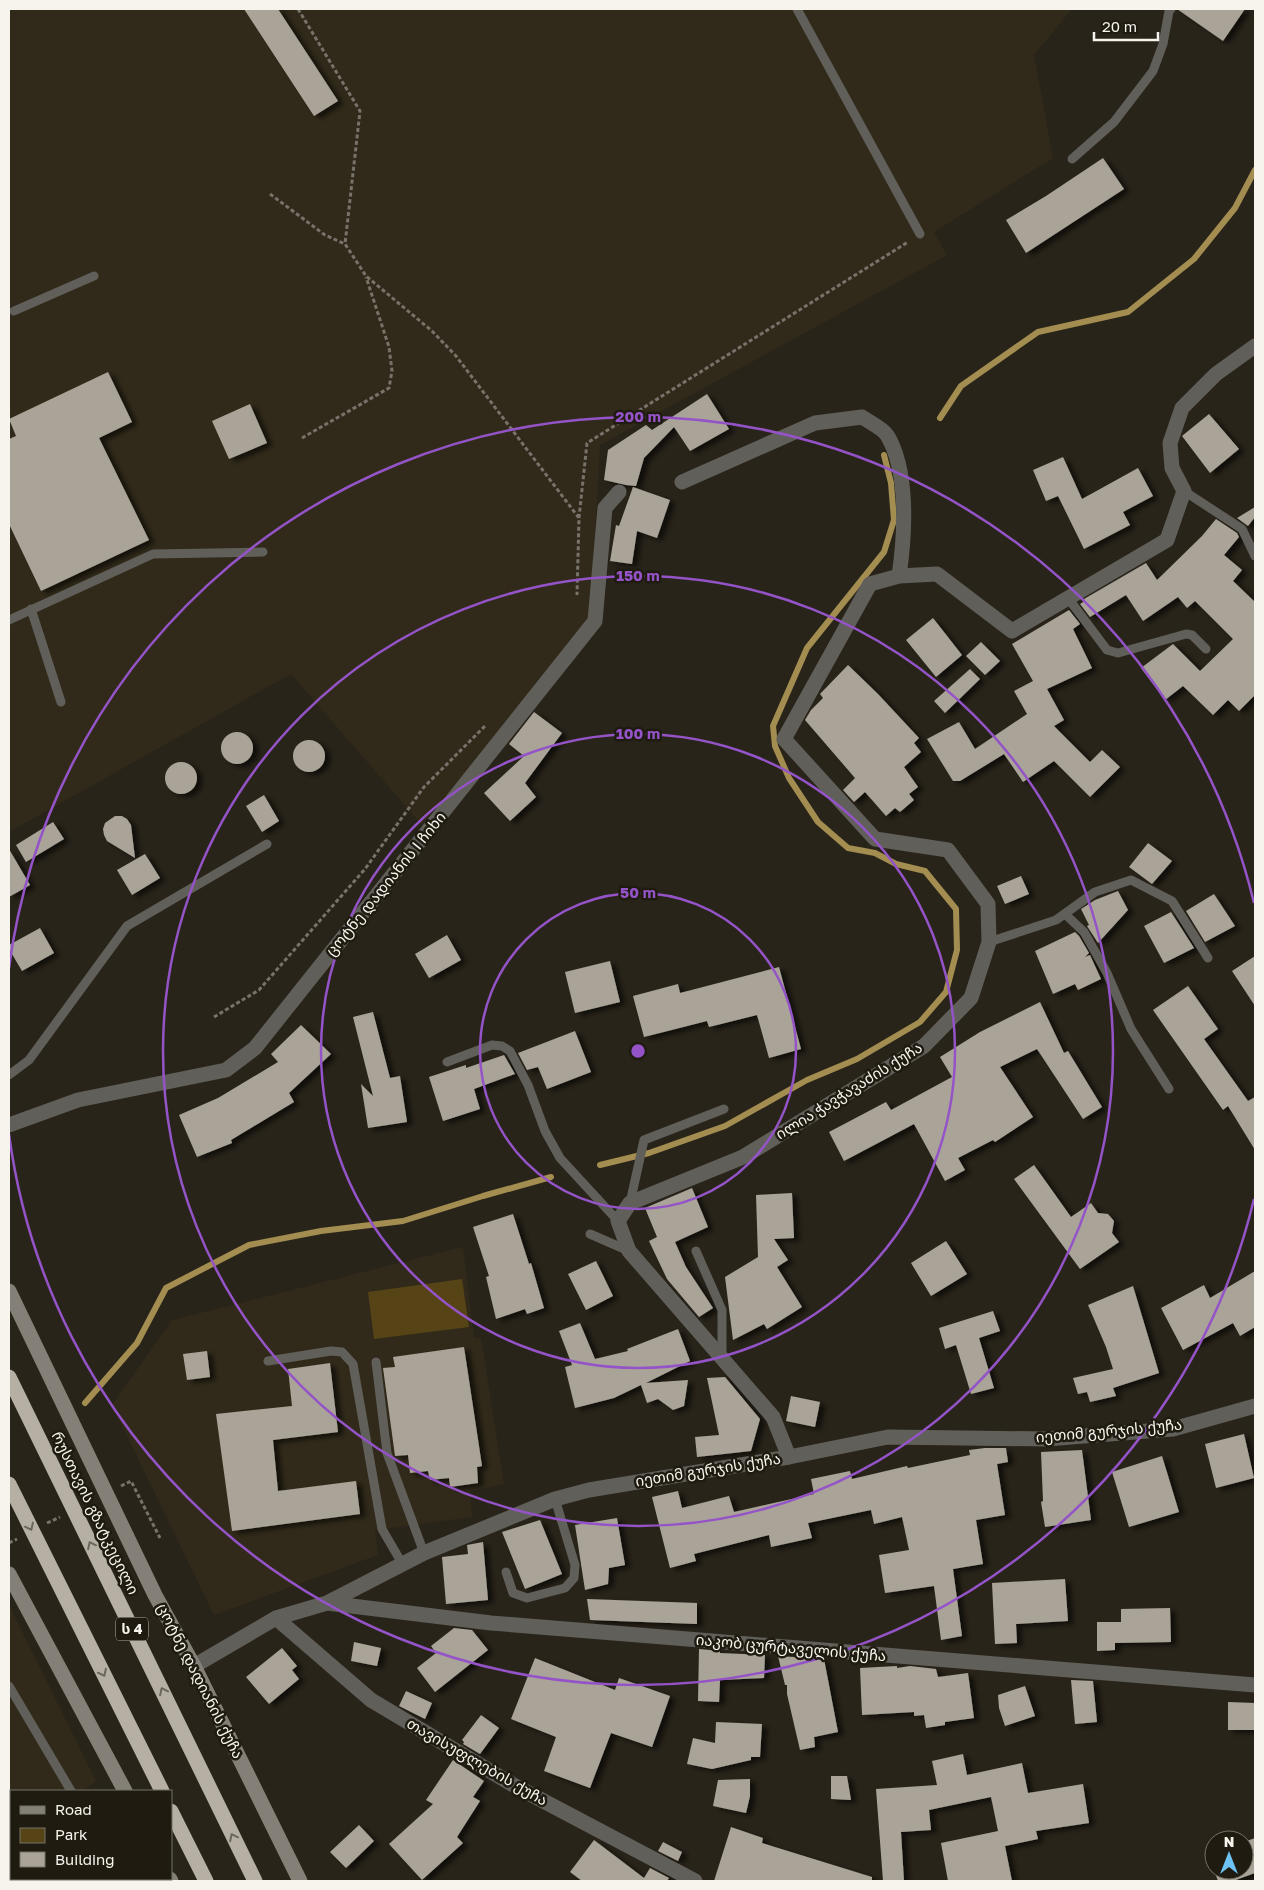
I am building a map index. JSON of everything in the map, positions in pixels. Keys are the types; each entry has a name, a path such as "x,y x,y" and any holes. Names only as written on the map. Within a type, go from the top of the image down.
{"highway":[{"name":"რუსთავის გზატკეცილი","path":"9,1377 255,1881"},
{"path":"9,1484 162,1790"},
{"path":"172,1813 206,1881"}],"street":[{"path":"1184,491 1172,468 1170,443 1182,408 1216,374 1255,346"},
{"path":"682,482 815,423 862,417 886,433 900,464 904,538 899,576"},
{"name":"ილია ჭავჭავაძის ქუჩა","path":"630,1203 743,1156 924,1046 971,998 989,942 988,904 948,850 875,839 784,739 870,584 899,576 937,574 1012,631 1167,540 1184,491"},
{"name":"ცოტნე დადიანის I ჩიხი","path":"9,1125 78,1100 226,1070 255,1048 595,621 605,508 619,492"},
{"path":"630,1203 618,1221 629,1251 773,1416 788,1457"},
{"name":"ცოტნე დადიანის ქუჩა","path":"9,1291 155,1595 194,1666 300,1881"},
{"name":"იეთიმ გურჯის ქუჩა","path":"194,1666 276,1618 327,1603 424,1553 555,1499 589,1490 788,1457 888,1437 1046,1439 1172,1429 1255,1406"},
{"path":"9,1574 122,1790"},
{"name":"იაკობ ცურტაველის ქუჩა","path":"327,1603 491,1623 1255,1686"},
{"name":"თავისუფლების ქუჩა","path":"276,1618 371,1700 515,1786 695,1881"}],"lane":[{"path":"797,9 920,234"},
{"path":"1072,159 1114,122 1153,72 1163,44 1169,11 1171,9"},
{"path":"14,312 94,276"},
{"path":"1184,491 1242,529 1255,556"},
{"path":"9,620 153,554 263,552"},
{"path":"1068,598 1107,650 1118,653 1186,634 1192,635 1206,649"},
{"path":"31,609 62,702"},
{"path":"9,1075 29,1060 128,926 266,844"},
{"path":"989,942 1056,920 1095,892 1131,880 1172,901 1208,958"},
{"path":"1065,914 1084,932 1106,972 1131,1029 1169,1089"},
{"path":"447,1062 492,1045 502,1046 510,1051 528,1086 545,1131 560,1158 618,1221"},
{"path":"630,1203 644,1140 724,1109"},
{"path":"590,1234 629,1251"},
{"path":"696,1251 722,1310 722,1358"},
{"path":"268,1361 331,1351 342,1352 353,1364 382,1529 403,1565"},
{"path":"376,1362 387,1454 424,1553"},
{"path":"506,1572 513,1593 527,1598 565,1588 574,1578 575,1565 555,1499"},
{"path":"9,1686 70,1790"}],"path":[{"path":"298,9 360,111 345,244"},
{"path":"270,194 325,236 345,244 366,276 389,347 392,371 389,388 302,438"},
{"path":"577,603 579,518 587,443 920,234"},
{"path":"366,276 432,331 456,356 579,518"},
{"path":"214,1017 259,990 365,869 424,788 493,719"},
{"path":"131,1481 160,1538"}],"shaded area":[{"path":"9,9 1072,9 1034,55 1053,158 934,232 947,255 600,445 590,622 422,825 291,674 9,832"},
{"path":"463,1247 474,1338 481,1338 504,1484 470,1491 472,1517 375,1530 378,1555 214,1615 112,1405 172,1320"},
{"path":"9,1605 96,1781 84,1790 10,1790 9,1832"}],"green space":[{"path":"462,1279 469,1327 374,1339 368,1292"}],"building":[{"path":"244,9 278,9 338,101 314,116"},
{"path":"1177,9 1245,9 1223,41"},
{"path":"1103,158 1124,189 1026,253 1006,220"},
{"path":"108,372 132,422 99,438 149,540 41,591 9,524 9,439 16,436 9,419"},
{"path":"707,394 729,429 690,451 674,427 644,458 636,486 604,480 608,450 646,425 652,430"},
{"path":"250,404 267,443 229,459 212,421"},
{"path":"1209,414 1239,449 1210,473 1182,436"},
{"path":"1063,457 1082,499 1138,468 1153,496 1123,512 1130,525 1084,549 1058,496 1046,501 1033,470"},
{"path":"633,487 670,500 657,538 637,531 632,564 610,561 616,525 619,526"},
{"path":"1255,507 1255,517 1248,526 1237,518"},
{"path":"1216,519 1237,533 1239,537 1224,555 1242,570 1233,581 1255,602 1255,695 1239,711 1228,700 1213,715 1183,686 1165,700 1141,668 1173,644 1200,671 1233,639 1195,601 1187,608 1178,597 1143,621 1126,595 1090,617 1080,604 1085,601 1084,599 1146,563 1157,580 1202,536"},
{"path":"1069,610 1080,624 1073,629 1092,668 1047,689 1064,720 1054,726 1090,762 1102,750 1120,767 1090,797 1054,761 1023,782 1004,754 960,781 953,781 927,739 959,722 975,749 1027,714 1014,691 1033,681 1012,644"},
{"path":"933,618 962,655 936,677 906,640"},
{"path":"981,642 1000,661 985,675 966,656"},
{"path":"848,665 919,738 914,743 921,752 904,767 918,787 909,794 914,800 900,812 895,808 886,816 865,792 854,802 843,790 855,778 805,720 811,710 823,698 820,694"},
{"path":"970,669 980,679 945,713 934,701"},
{"path":"534,712 562,733 525,783 536,797 510,821 484,793 524,756 509,744"},
{"path":"237,732 249,736 253,748 249,760 237,764 225,760 221,748 225,736"},
{"path":"309,740 321,744 325,756 321,768 309,772 297,768 293,756 297,744"},
{"path":"181,762 193,766 197,778 193,790 181,794 169,790 165,778 169,766"},
{"path":"264,795 279,821 262,832 246,806"},
{"path":"115,816 122,816 131,825 135,858 107,841 104,835 105,823"},
{"path":"53,822 64,839 26,862 16,845"},
{"path":"1148,843 1172,861 1152,884 1129,867"},
{"path":"9,849 30,885 9,897"},
{"path":"145,854 160,878 132,895 117,870"},
{"path":"1021,876 1029,894 1005,904 997,886"},
{"path":"1118,891 1128,910 1098,943 1087,926 1089,925 1081,909 1095,900"},
{"path":"1214,894 1235,926 1205,942 1186,911"},
{"path":"1171,912 1194,948 1164,963 1144,926"},
{"path":"40,928 54,953 22,971 9,949 9,945"},
{"path":"1075,932 1089,953 1085,957 1090,955 1101,979 1078,990 1075,984 1053,994 1035,951"},
{"path":"447,935 461,960 429,978 415,954"},
{"path":"1255,956 1255,1006 1232,971"},
{"path":"610,961 620,1002 575,1013 565,972"},
{"path":"779,967 801,1049 769,1058 757,1015 709,1027 707,1021 644,1037 633,996 678,984 680,993"},
{"path":"1188,986 1218,1029 1204,1039 1248,1101 1255,1097 1255,1150 1228,1106 1223,1110 1153,1010"},
{"path":"1040,1002 1064,1053 1068,1051 1102,1107 1083,1119 1037,1049 1000,1067 1033,1117 995,1142 993,1140 958,1158 965,1170 945,1181 914,1124 844,1161 829,1132 886,1102 891,1110 952,1077 940,1057 980,1032"},
{"path":"373,1012 390,1078 400,1076 407,1122 368,1128 361,1084 373,1096 353,1017"},
{"path":"301,1025 331,1054 289,1093 294,1102 231,1140 232,1143 197,1157 179,1115 218,1098 278,1062 271,1054"},
{"path":"575,1031 591,1072 547,1089 538,1067 527,1070 518,1053"},
{"path":"504,1055 515,1074 474,1089 480,1109 443,1121 429,1077 466,1065 466,1068"},
{"path":"1034,1165 1071,1217 1091,1203 1098,1213 1108,1214 1114,1221 1112,1233 1119,1242 1080,1269 1014,1179"},
{"path":"692,1188 708,1227 675,1242 686,1267 713,1308 699,1317 667,1279 649,1241 657,1237 645,1208"},
{"path":"792,1193 794,1238 774,1239 788,1260 777,1267 802,1307 767,1329 764,1324 733,1340 725,1277 758,1257 756,1195"},
{"path":"513,1214 529,1264 531,1263 544,1308 527,1314 525,1309 496,1319 486,1277 489,1276 473,1227"},
{"path":"946,1241 967,1274 931,1296 911,1263"},
{"path":"596,1261 613,1296 586,1310 568,1274"},
{"path":"1255,1271 1255,1327 1240,1336 1233,1323 1183,1350 1161,1308 1204,1285 1210,1298"},
{"path":"1133,1286 1159,1373 1113,1388 1116,1396 1090,1402 1087,1392 1078,1394 1073,1378 1113,1369 1088,1305"},
{"path":"993,1311 1000,1331 979,1338 994,1388 971,1394 956,1345 945,1349 939,1328"},
{"path":"580,1323 595,1359 628,1351 627,1349 678,1329 690,1361 646,1383 688,1380 684,1406 673,1410 658,1399 647,1403 641,1385 614,1398 575,1408 565,1367 572,1365 559,1331"},
{"path":"464,1347 482,1466 477,1467 478,1483 450,1487 449,1478 430,1480 428,1471 410,1473 408,1455 395,1456 383,1368 395,1367 393,1357"},
{"path":"207,1351 210,1377 187,1380 183,1354"},
{"path":"330,1363 338,1432 273,1440 278,1491 356,1481 360,1514 232,1531 216,1414 292,1406 288,1369"},
{"path":"725,1377 760,1419 751,1451 697,1457 695,1437 719,1435 707,1378"},
{"path":"791,1396 820,1402 815,1427 786,1421"},
{"path":"1244,1434 1254,1478 1216,1488 1205,1444"},
{"path":"1006,1448 1008,1462 997,1464 1005,1515 976,1520 983,1564 953,1569 962,1636 941,1640 934,1586 885,1593 879,1555 909,1550 902,1517 874,1524 871,1510 808,1523 812,1538 771,1547 769,1535 694,1554 696,1561 670,1568 652,1497 678,1491 682,1508 729,1496 734,1512 814,1494 811,1479 850,1471 852,1479 907,1466 908,1468 970,1455 969,1450"},
{"path":"1082,1450 1091,1520 1045,1527 1041,1502 1043,1501 1041,1452"},
{"path":"1162,1456 1179,1512 1129,1527 1112,1472"},
{"path":"617,1518 625,1565 609,1568 608,1584 585,1590 575,1525"},
{"path":"540,1520 562,1574 525,1589 502,1532"},
{"path":"483,1542 488,1600 446,1604 442,1557 468,1554 467,1545"},
{"path":"1065,1579 1068,1621 1016,1624 1017,1643 995,1644 992,1583"},
{"path":"587,1599 697,1603 697,1624 590,1620"},
{"path":"1170,1608 1171,1642 1115,1643 1115,1650 1097,1651 1097,1622 1121,1622 1121,1609"},
{"path":"454,1628 472,1630 488,1650 435,1692 417,1668 436,1653 431,1646"},
{"path":"354,1642 381,1648 377,1666 351,1661"},
{"path":"282,1648 297,1666 292,1670 299,1679 269,1704 246,1677"},
{"path":"699,1649 720,1651 720,1653 765,1655 764,1678 720,1680 719,1702 698,1701"},
{"path":"778,1656 824,1659 838,1732 814,1737 815,1747 800,1750 787,1694 787,1685 785,1685"},
{"path":"535,1658 615,1690 619,1678 670,1696 652,1747 611,1733 590,1788 544,1771 556,1737 511,1719"},
{"path":"897,1666 897,1668 910,1666 936,1669 938,1677 968,1673 974,1718 945,1722 945,1725 926,1728 924,1715 914,1716 914,1712 862,1715 860,1668"},
{"path":"1071,1680 1093,1681 1097,1722 1075,1724"},
{"path":"1025,1686 1035,1716 1005,1726 999,1708 998,1695"},
{"path":"406,1691 432,1703 425,1719 399,1706"},
{"path":"1228,1702 1255,1703 1255,1730 1228,1730"},
{"path":"481,1715 499,1728 480,1754 463,1744 462,1740"},
{"path":"716,1722 762,1724 760,1757 751,1757 751,1760 712,1769 687,1764 693,1738 715,1743"},
{"path":"963,1754 967,1775 1022,1763 1028,1793 1083,1784 1089,1823 1036,1831 1038,1839 1005,1846 1012,1881 948,1881 941,1843 998,1831 991,1797 929,1810 931,1830 901,1832 904,1881 883,1881 876,1789 937,1785 932,1761"},
{"path":"453,1760 484,1781 473,1797 480,1801 457,1837 463,1843 422,1880 389,1844 433,1804 426,1800"},
{"path":"831,1776 847,1776 851,1800 831,1799"},
{"path":"750,1779 750,1796 746,1813 713,1806 718,1780"},
{"path":"359,1825 374,1841 346,1868 330,1852"},
{"path":"731,1827 763,1838 762,1843 872,1877 872,1881 714,1881"},
{"path":"1254,1838 1255,1838 1254,1873"},
{"path":"594,1840 644,1878 650,1868 669,1878 667,1881 582,1881 570,1872"},
{"path":"663,1842 682,1852 678,1861 658,1851"},
{"path":"1218,1880 1236,1880 1233,1881"}],"waterway":[{"path":"940,418 961,386 1038,332 1128,312 1194,259 1235,208 1255,170"},
{"path":"600,1165 649,1153 725,1126 807,1080 857,1059 920,1022 946,992 957,950 956,909 925,871 896,864 875,853 848,848 818,822 789,778 775,746 773,726 807,648 884,552 894,520 891,483 884,455"},
{"path":"85,1403 137,1343 166,1288 249,1245 321,1231 403,1221 551,1177"}]}
